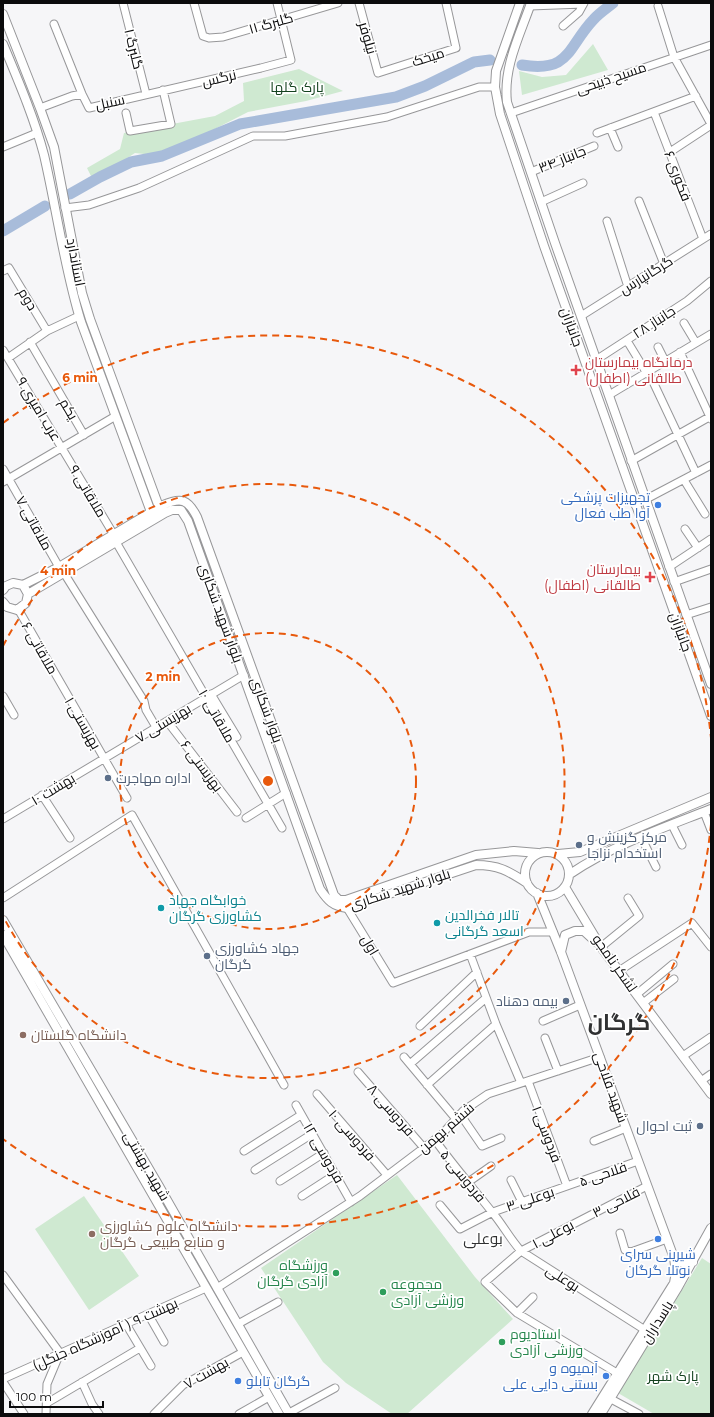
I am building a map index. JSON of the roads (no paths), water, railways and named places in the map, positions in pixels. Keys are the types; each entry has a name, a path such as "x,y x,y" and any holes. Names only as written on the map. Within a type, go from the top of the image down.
{"main road":[{"name":"جانبازان","path":"520,3 496,71 495,87 500,114 548,257 711,716"},
{"name":"جانبازان","path":"531,5 507,73 506,88 511,113 558,253 711,684"},
{"name":"استاندارد","path":"3,14 54,147 82,293 90,319 159,507"},
{"name":"استاندارد","path":"3,44 38,133 72,295 114,417 146,499 154,515"},
{"path":"548,257 558,253"},
{"path":"146,499 155,495"},
{"name":"بلوار شکاری","path":"28,594 61,570 154,515 159,507 177,500 186,501 193,508 197,517 334,895 339,900 353,898 476,855 514,851 538,853"},
{"name":"بلوار شهید شکاری","path":"154,515 172,510 181,510 185,514 320,888 327,900 336,906 347,908 476,864 491,865 506,869 527,883"},
{"name":"بلوار شکاری","path":"23,585 61,570"},
{"path":"4,585 13,582 23,585 28,594 26,603 18,609 4,606"},
{"path":"695,670 704,666"},
{"path":"282,781 291,777"},
{"path":"708,811 641,837 586,863 570,874 565,887 557,894 551,896 537,893 527,883 525,876 526,866 532,857 538,853 548,851 558,854 580,852 711,797"},
{"path":"607,840 611,851"},
{"path":"558,854 566,861 570,874"},
{"name":"لشکر نامجو","path":"565,887 602,947 711,1094"},
{"name":"شهید فلاحی","path":"537,893 600,1057 674,1258 676,1272 674,1283"},
{"name":"شهید بهشتی","path":"3,920 145,1161 289,1414"},
{"path":"560,952 565,935 575,931 584,931 602,947"},
{"name":"شهید بهشتی","path":"3,935 279,1414"},
{"path":"137,1167 145,1161"},
{"name":"پاسداران","path":"601,1414 693,1262 711,1228"},
{"path":"674,1258 685,1264 693,1262"},
{"name":"پاسداران","path":"592,1414 616,1373 674,1283"}],"street":[{"name":"گلبرگ ۱","path":"123,3 146,94"},
{"name":"گلبرگ ۱۱","path":"194,3 203,36 209,38 223,37 338,3"},
{"path":"277,3 282,20"},
{"name":"نیلوفر","path":"359,3 378,73"},
{"name":"میخک","path":"378,73 456,48 446,3"},
{"path":"531,5 583,4 579,12 563,26"},
{"path":"658,6 674,56 711,125 670,152"},
{"name":"نرگس","path":"146,94 291,60 282,20"},
{"path":"40,108 72,96 82,94 54,24"},
{"name":"مسیح ذبیحی","path":"511,113 674,56 711,45"},
{"path":"65,208 89,205 139,188 253,136 285,136 386,117 479,87 495,87"},
{"path":"126,114 130,131 171,124 164,90"},
{"name":"سنبل","path":"82,94 89,108 146,94"},
{"path":"597,133 696,96"},
{"name":"فکوری ۶","path":"654,112 702,240"},
{"path":"610,128 618,147"},
{"path":"3,147 38,133"},
{"name":"۳۴ جانباز","path":"531,172 594,146"},
{"path":"541,202 583,183"},
{"path":"639,200 664,264"},
{"path":"607,221 628,287"},
{"name":"گرگانپارس","path":"581,316 711,234"},
{"name":"دوم","path":"6,270 47,331"},
{"name":"جانباز ۲۸","path":"596,360 687,301 711,281"},
{"path":"8,358 47,331 79,316"},
{"path":"684,324 696,343"},
{"path":"608,395 711,334"},
{"name":"یکم","path":"30,342 84,435"},
{"path":"629,344 647,372 679,434 696,473"},
{"path":"658,347 665,361"},
{"name":"۹ عرب امیری","path":"3,350 62,448"},
{"path":"631,460 711,417 680,352"},
{"path":"6,481 114,417"},
{"name":"ملاقاتی ۹","path":"62,448 115,538"},
{"path":"635,505 646,501 711,465"},
{"name":"۷ ملاقاتی","path":"3,469 6,481 144,701 146,710 156,727"},
{"path":"684,480 705,514"},
{"path":"685,529 698,548"},
{"name":"۱۰ ملاقاتی","path":"115,538 282,828 210,695"},
{"path":"669,567 711,539"},
{"path":"674,582 711,569"},
{"path":"686,616 711,607"},
{"name":"۶ ملاقاتی","path":"18,609 63,687"},
{"name":"۷ بهزیستی","path":"103,759 244,675"},
{"name":"بهزیستی ۱","path":"63,687 103,759 127,798"},
{"path":"210,695 237,737"},
{"path":"3,696 14,715"},
{"name":"بهزیستی ۶","path":"168,720 237,812"},
{"name":"بهشت ۱۰","path":"3,819 103,759"},
{"path":"246,818 286,792"},
{"path":"42,796 70,838"},
{"path":"708,811 711,830"},
{"path":"3,898 132,815 284,1085"},
{"path":"672,824 682,845"},
{"path":"641,837 656,867"},
{"path":"602,947 639,916 628,898"},
{"name":"اول","path":"347,908 393,983 470,954"},
{"path":"619,971 692,923 711,947"},
{"path":"470,954 528,932 553,932"},
{"name":"۱ فردوسی","path":"470,954 496,1024 524,1082 567,1186"},
{"path":"637,994 673,964"},
{"path":"420,1026 477,972"},
{"path":"644,1003 674,979"},
{"path":"410,1064 486,998"},
{"path":"543,1021 580,1005"},
{"path":"427,1085 496,1024"},
{"path":"683,1056 711,1037"},
{"path":"545,1038 558,1071"},
{"path":"404,1057 427,1085 458,1116 482,1146 501,1138"},
{"name":"ششم بهمن","path":"217,1288 351,1202 435,1140 458,1116 488,1094 600,1057"},
{"name":"۸ فردوسی","path":"358,1072 424,1148"},
{"path":"701,1081 711,1074"},
{"name":"۱۰ فردوسی","path":"317,1094 387,1176"},
{"name":"۱۲ فردوسی","path":"296,1105 351,1202"},
{"path":"244,1151 301,1115"},
{"path":"594,1141 626,1128"},
{"path":"255,1170 312,1134"},
{"name":"۵ فردوسی","path":"435,1140 467,1183 493,1212"},
{"path":"280,1182 324,1153"},
{"name":"۵ فلاحی","path":"567,1186 638,1161"},
{"path":"467,1183 492,1166"},
{"path":"302,1196 336,1174"},
{"path":"511,1180 522,1202"},
{"name":"۳ بوعلی","path":"440,1205 460,1229 493,1212 567,1186"},
{"name":"۳ فلاحی","path":"584,1218 647,1186"},
{"name":"بوعلی","path":"493,1212 512,1241 521,1251 645,1330"},
{"name":"۱ بوعلی","path":"517,1313 485,1282 521,1251 584,1218"},
{"path":"620,1233 625,1250 631,1252 667,1239"},
{"path":"3,1275 60,1353 47,1384 46,1414"},
{"name":"بهشت ۹ ( آموزشگاه جنگل)","path":"3,1380 206,1288"},
{"path":"533,1298 517,1313 616,1373"},
{"path":"238,1324 278,1302"},
{"path":"148,1314 164,1342"},
{"path":"126,1324 151,1366"},
{"path":"47,1403 140,1348"},
{"name":"بهشت ۷","path":"154,1414 183,1385 243,1352"},
{"path":"3,1380 24,1414"},
{"path":"82,1382 92,1404 99,1414"},
{"path":"289,1414 335,1388"},
{"path":"239,1414 269,1397"},
{"path":"611,1399 638,1414"}],"waterway":[{"path":"522,65 550,65 559,61 566,56 585,29 596,17 613,3"},
{"path":"70,194 131,162 162,156 240,124 396,97 425,86 474,62 490,60"},
{"path":"3,231 45,206"}],"place":[{"name":"درمانگاه بیمارستان طالقانی (اطفال)","path":"576,370"},
{"name":"تجهیزات پزشکی آوا طب فعال","path":"658,505"},
{"name":"بیمارستان طالقانی (اطفال)","path":"650,577"},
{"name":"اداره مهاجرت","path":"108,778"},
{"name":"مرکز گزینش و استخدام نزاجا","path":"579,845"},
{"name":"خوابگاه جهاد کشاورزی گرگان","path":"161,908"},
{"name":"تالار فخرالدین اسعد گرگانی","path":"437,923"},
{"name":"جهاد کشاورزی گرگان","path":"207,956"},
{"name":"بیمه دهناد","path":"566,1001"},
{"name":"دانشگاه گلستان","path":"23,1035"},
{"name":"ثبت احوال","path":"700,1126"},
{"name":"دانشگاه علوم کشاورزی و منابع طبیعی گرگان","path":"92,1234"},
{"name":"شیرینی سرای نوتلا گرگان","path":"658,1239"},
{"name":"ورزشگاه آزادی گرگان","path":"336,1273"},
{"name":"مجموعه ورزشی آزادی","path":"383,1292"},
{"name":"استادیوم ورزشی آزادی","path":"502,1342"},
{"name":"آبمیوه و بستنی دایی علی","path":"606,1376"},
{"name":"گرگان تابلو","path":"238,1381"}],"district":[{"name":"گرگان","path":"619,1022"},
{"name":"بوعلی","path":"483,1238"}],"park label":[{"name":"پارک گلها","path":"297,87"},
{"name":"پارک شهر","path":"673,1376"}]}
